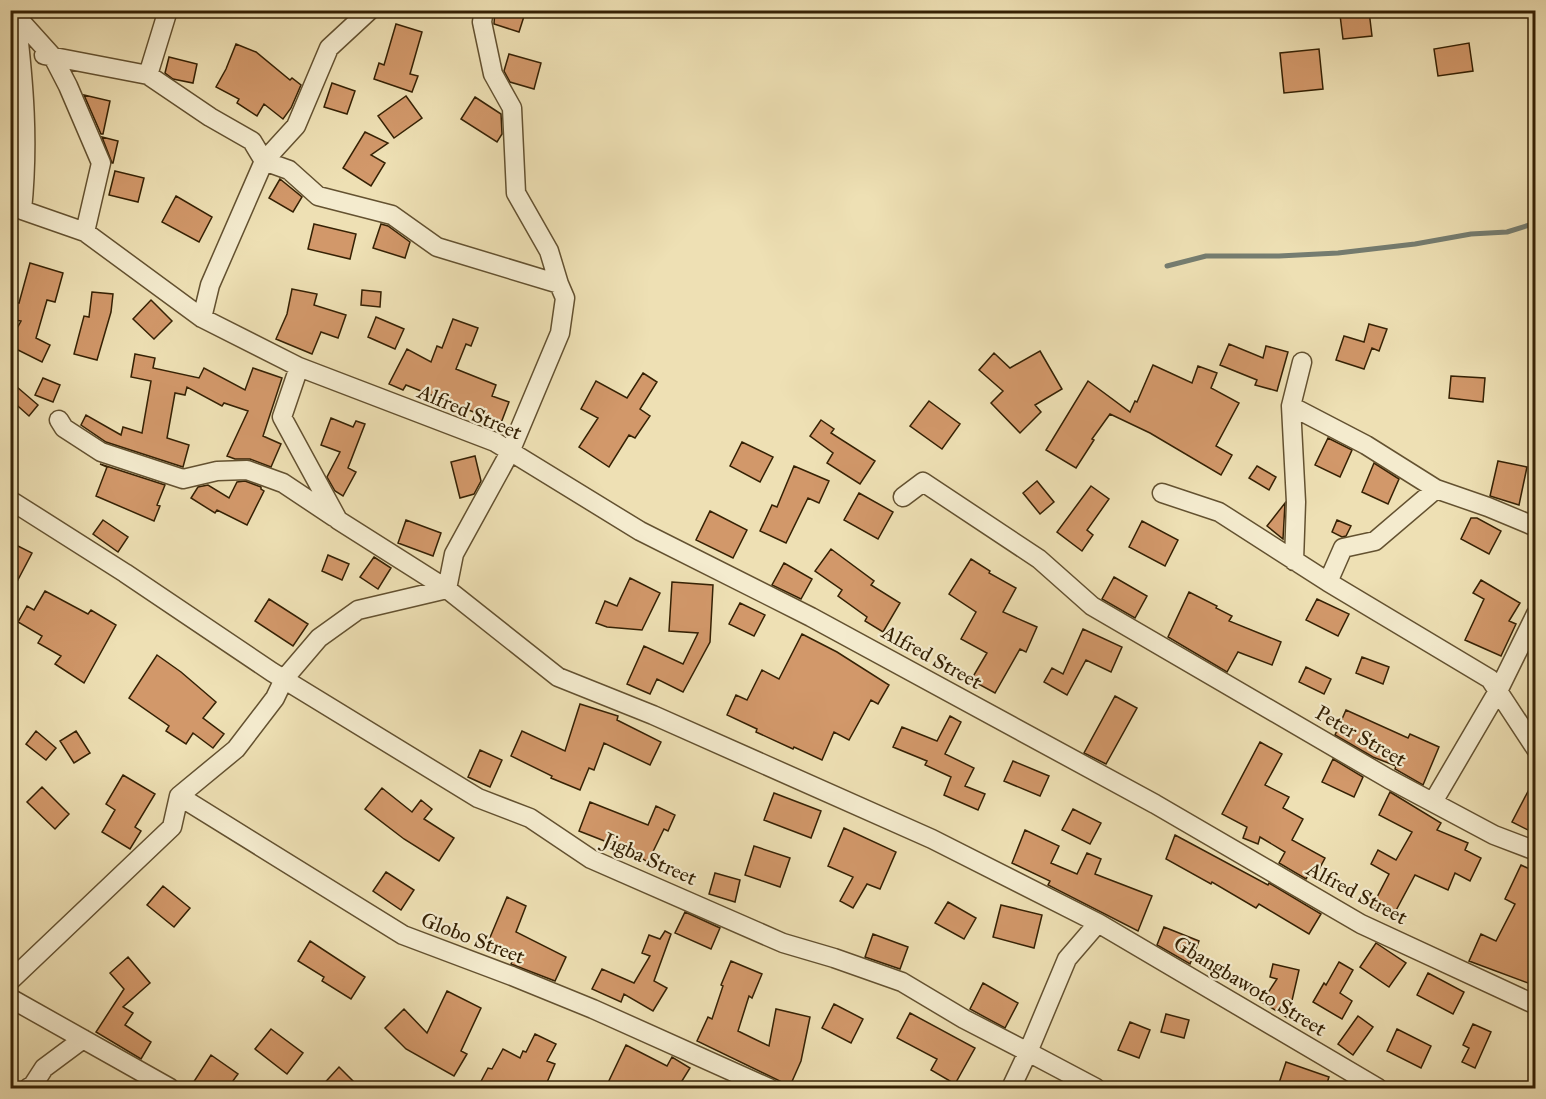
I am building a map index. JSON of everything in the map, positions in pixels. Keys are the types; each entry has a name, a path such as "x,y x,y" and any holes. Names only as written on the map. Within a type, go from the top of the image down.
{"street":[{"path":"148,75 168,10"},
{"path":"202,318 210,285 264,161 296,126 329,48 370,10"},
{"path":"10,981 172,827 179,796 236,749 275,698 278,676 320,638 358,610 447,589 454,554 510,452 560,333 565,298 549,251 516,193 512,108 493,74 482,22 484,10"},
{"path":"16,13 15,48 26,111 27,167 16,208"},
{"path":"16,13 52,57 68,86 101,163 85,232"},
{"path":"15,48 148,75 210,117 252,141 264,161 289,170 318,196 392,214 437,246 559,284"},
{"name":"Alfred Street","path":"16,208 85,232 202,318 299,367 495,442 640,531 821,622 1144,798 1360,924 1536,1005"},
{"path":"1294,561 1296,502 1291,406 1302,362"},
{"path":"299,367 282,417 338,520"},
{"path":"1291,406 1366,445 1436,489 1536,527"},
{"name":"Gbangbawoto Street","path":"58,420 64,428 101,452 183,479 217,471 247,470 283,483 447,589 558,677 653,715 932,839 1098,922 1360,1084 1378,1089"},
{"name":"Peter Street","path":"903,497 923,482 1039,559 1092,606 1433,802 1494,835 1536,851"},
{"path":"1328,582 1343,548 1375,541 1436,489"},
{"path":"1162,493 1219,512 1328,582 1490,679 1536,749"},
{"name":"Jigba Street","path":"10,500 125,573 278,676 478,798 530,818 591,859 783,943 902,982 1096,1089"},
{"path":"1433,802 1498,691 1536,614"},
{"name":"Globo Street","path":"179,796 403,935 593,1009 769,1089"},
{"path":"1011,1089 1066,959 1098,922"},
{"path":"10,998 170,1089"},
{"path":"28,1089 44,1068 83,1039"}],"building":[{"path":"495,10 526,10 519,32 494,24"},
{"path":"1369,11 1372,36 1343,39 1340,15"},
{"path":"396,24 422,32 410,74 418,76 412,92 374,79 379,63 384,65"},
{"path":"1469,43 1473,71 1438,76 1434,49"},
{"path":"236,44 256,52 290,80 292,78 301,85 291,108 283,119 264,104 257,116 237,103 239,99 216,87"},
{"path":"1319,49 1323,89 1284,93 1280,53"},
{"path":"509,54 541,63 534,89 510,82 504,71"},
{"path":"169,57 197,64 193,83 173,79 165,73"},
{"path":"332,83 355,91 347,114 324,107"},
{"path":"84,95 110,101 103,134 101,134"},
{"path":"406,96 422,118 394,138 378,116"},
{"path":"475,97 501,114 502,134 497,142 461,119"},
{"path":"365,132 388,143 371,155 385,163 371,186 343,168"},
{"path":"102,137 118,141 113,163 112,163"},
{"path":"115,171 144,178 138,202 109,195"},
{"path":"280,179 302,197 293,212 269,198"},
{"path":"176,196 212,217 199,242 162,222"},
{"path":"314,224 356,234 350,259 308,249"},
{"path":"381,224 388,226 410,242 405,258 373,248"},
{"path":"30,263 63,273 55,302 47,300 36,338 50,345 42,362 10,346 10,341 21,321 10,319 10,301 19,303"},
{"path":"292,289 317,294 314,305 346,315 338,338 321,332 312,354 276,339 287,314"},
{"path":"362,290 381,292 380,307 361,305"},
{"path":"92,292 113,294 111,312 97,360 74,354 84,316 89,317"},
{"path":"151,300 172,321 154,339 133,319"},
{"path":"376,317 404,329 395,349 368,337"},
{"path":"453,319 478,328 471,346 466,344 456,369 496,385 492,396 509,402 501,423 406,385 403,390 389,384 407,349 431,362 437,346 442,348"},
{"path":"1369,324 1387,329 1379,351 1372,348 1364,369 1336,360 1344,336 1364,342"},
{"path":"1229,344 1263,358 1266,346 1288,352 1277,391 1255,385 1257,380 1220,365"},
{"path":"1040,351 1062,389 1035,405 1041,412 1020,433 991,403 1003,391 979,370 994,353 1010,368"},
{"path":"135,354 155,358 153,368 199,378 204,368 245,390 253,368 282,378 263,436 281,444 271,467 250,459 235,459 227,456 248,411 224,403 222,406 187,387 185,395 175,393 167,438 189,445 183,467 106,442 81,425 86,415 121,435 123,427 142,433 151,381 131,377"},
{"path":"1153,365 1192,383 1198,366 1217,373 1211,388 1239,403 1216,446 1232,455 1221,475 1150,433 1110,414 1092,439 1094,440 1076,468 1046,450 1088,381 1130,412 1135,401 1137,402"},
{"path":"643,373 657,382 640,409 650,416 635,438 629,435 609,467 579,447 598,418 581,409 596,381 627,398"},
{"path":"1451,376 1485,378 1483,402 1449,398"},
{"path":"43,378 60,385 53,402 35,395"},
{"path":"10,381 38,405 29,416 10,399"},
{"path":"929,401 960,424 942,449 910,426"},
{"path":"331,418 353,427 356,421 365,424 348,468 356,472 343,496 335,491 327,477 340,452 321,445"},
{"path":"821,420 834,429 831,433 875,461 860,484 827,463 833,453 810,436"},
{"path":"1328,438 1352,450 1340,477 1315,465"},
{"path":"742,442 773,457 760,482 730,466"},
{"path":"475,456 481,481 474,494 460,498 451,462"},
{"path":"1498,461 1527,467 1519,505 1490,496"},
{"path":"1374,463 1399,479 1388,504 1362,492"},
{"path":"100,464 165,485 157,505 160,506 154,521 96,496 107,467"},
{"path":"794,466 829,481 819,503 808,498 786,543 760,531 772,505 777,507"},
{"path":"1257,466 1276,477 1269,490 1249,478"},
{"path":"245,481 261,487 264,491 247,525 217,510 215,513 191,498 198,487 208,485 229,498 237,482"},
{"path":"1037,481 1054,502 1040,514 1023,493"},
{"path":"1091,486 1109,499 1087,530 1093,535 1082,551 1057,532"},
{"path":"859,493 893,512 878,539 844,520"},
{"path":"1285,503 1283,539 1267,526"},
{"path":"710,511 747,530 733,558 696,540"},
{"path":"1471,518 1477,518 1501,531 1489,554 1461,539"},
{"path":"103,520 128,537 118,552 93,534"},
{"path":"406,520 441,533 433,556 398,543"},
{"path":"1337,520 1351,526 1346,536 1342,537 1332,532"},
{"path":"1142,521 1178,540 1165,566 1129,547"},
{"path":"10,542 32,553 10,595"},
{"path":"831,549 874,581 871,585 900,603 883,632 865,621 867,617 838,596 842,590 815,571"},
{"path":"328,555 349,564 342,580 322,571"},
{"path":"374,557 391,568 378,589 360,577"},
{"path":"971,559 990,571 989,573 1016,588 1003,612 1037,627 1026,652 1020,649 995,693 971,680 987,653 961,639 976,612 949,594"},
{"path":"784,563 812,579 801,599 772,585"},
{"path":"1114,577 1147,596 1135,618 1102,599"},
{"path":"630,578 660,593 642,630 607,627 596,623 605,601 617,606"},
{"path":"1481,580 1520,603 1509,621 1516,624 1501,656 1465,640 1484,599 1473,593"},
{"path":"672,582 713,585 710,642 683,692 657,679 650,694 627,684 644,646 683,664 698,633 669,631"},
{"path":"45,591 88,614 91,610 116,625 84,683 55,664 61,656 38,643 42,636 18,622 27,606 34,610"},
{"path":"1189,592 1232,616 1229,621 1281,642 1272,665 1238,652 1227,672 1168,637"},
{"path":"269,599 308,624 293,646 255,621"},
{"path":"1317,599 1349,614 1338,636 1306,620"},
{"path":"740,603 765,615 754,636 729,624"},
{"path":"1083,629 1122,647 1111,672 1086,660 1067,695 1044,682 1052,668 1063,674"},
{"path":"802,634 837,652 889,685 878,704 871,700 849,740 834,732 822,760 756,732 757,729 727,715 736,695 747,700 762,670 779,679"},
{"path":"157,655 216,702 203,718 224,734 213,748 193,733 186,744 166,731 169,726 129,698"},
{"path":"1362,657 1389,667 1383,684 1356,673"},
{"path":"1306,667 1331,679 1324,694 1299,682"},
{"path":"1115,696 1137,708 1106,764 1084,753"},
{"path":"580,704 618,716 617,720 661,742 650,765 604,743 594,770 589,768 580,790 551,778 552,776 511,756 522,731 565,751"},
{"path":"1346,710 1408,738 1410,734 1439,747 1423,785 1395,769 1396,766 1373,757 1335,735"},
{"path":"950,716 961,722 945,754 974,768 965,786 985,794 978,810 944,795 951,777 925,765 927,761 893,747 902,727 937,741"},
{"path":"36,731 56,748 46,760 26,744"},
{"path":"76,731 90,753 74,763 60,741"},
{"path":"1260,742 1282,754 1265,785 1289,797 1283,808 1303,819 1292,840 1325,858 1315,877 1309,874 1306,879 1279,863 1285,852 1260,837 1258,844 1243,838 1247,827 1222,814"},
{"path":"480,750 502,760 490,787 468,777"},
{"path":"1333,759 1363,777 1354,797 1322,782"},
{"path":"1013,761 1049,776 1040,796 1004,781"},
{"path":"123,775 155,794 135,827 141,831 130,849 102,832 115,810 106,804"},
{"path":"1536,776 1536,834 1512,822"},
{"path":"42,787 69,814 55,829 27,802"},
{"path":"382,788 412,812 421,800 432,809 424,819 454,838 439,861 404,839 365,809"},
{"path":"1390,792 1441,823 1437,830 1468,843 1465,850 1481,858 1470,881 1455,873 1448,890 1415,875 1393,916 1373,905 1389,874 1371,864 1378,850 1396,860 1412,832 1379,815"},
{"path":"774,793 821,811 811,838 764,820"},
{"path":"590,802 648,825 656,806 675,815 668,831 664,829 648,862 625,849 579,831"},
{"path":"1073,809 1101,823 1090,844 1062,830"},
{"path":"844,828 896,852 880,889 867,884 853,908 840,901 853,877 828,866"},
{"path":"1025,830 1059,846 1051,863 1077,874 1087,853 1101,859 1095,874 1152,896 1138,931 1048,885 1050,881 1012,863"},
{"path":"1175,835 1268,885 1269,883 1321,914 1309,934 1259,904 1256,908 1166,859"},
{"path":"754,846 790,858 780,887 745,875"},
{"path":"1521,865 1536,872 1536,986 1469,961 1481,934 1496,941 1515,904 1505,899"},
{"path":"386,872 414,890 401,910 373,891"},
{"path":"715,873 740,880 735,902 709,894"},
{"path":"163,886 190,908 174,927 147,905"},
{"path":"507,897 526,906 516,932 566,957 555,981 511,964 514,958 486,947"},
{"path":"948,902 976,918 964,939 935,923"},
{"path":"1001,905 1042,915 1034,948 993,937"},
{"path":"685,912 720,928 711,949 675,933"},
{"path":"1164,927 1199,941 1190,964 1157,945"},
{"path":"665,931 671,934 654,981 667,988 653,1011 624,994 621,1002 592,989 602,969 634,983 650,956 642,953 649,935 660,939"},
{"path":"873,934 908,947 900,969 865,957"},
{"path":"310,941 365,977 351,999 322,981 324,977 298,961"},
{"path":"1376,943 1406,963 1389,987 1360,967"},
{"path":"128,957 150,983 123,1007 133,1013 125,1025 151,1042 141,1059 96,1032 124,989 110,973"},
{"path":"731,961 762,974 752,998 749,996 738,1031 769,1046 776,1009 810,1017 801,1061 790,1086 697,1041 708,1017 712,1019 723,986 721,985"},
{"path":"1339,962 1353,970 1340,993 1352,1001 1342,1019 1313,1002"},
{"path":"1273,964 1299,970 1288,1018 1262,1002 1277,979 1270,977"},
{"path":"1428,973 1464,992 1453,1014 1417,995"},
{"path":"983,983 1018,1003 1005,1028 970,1009"},
{"path":"447,991 481,1008 461,1051 467,1054 454,1076 406,1049 385,1028 404,1009 427,1033"},
{"path":"834,1004 863,1019 851,1043 822,1028"},
{"path":"910,1013 975,1048 955,1084 931,1070 937,1059 897,1038"},
{"path":"1166,1014 1189,1020 1184,1038 1161,1032"},
{"path":"1358,1016 1373,1027 1353,1055 1338,1044"},
{"path":"1130,1022 1150,1030 1139,1058 1118,1050"},
{"path":"1473,1024 1491,1032 1475,1068 1462,1062 1469,1048 1463,1045"},
{"path":"271,1029 303,1053 287,1074 255,1049"},
{"path":"1397,1029 1431,1046 1421,1068 1387,1051"},
{"path":"535,1034 556,1044 547,1061 555,1064 544,1089 477,1089 488,1068 492,1069 503,1049 520,1058 523,1051 526,1052"},
{"path":"626,1045 667,1066 672,1057 690,1068 677,1089 605,1089"},
{"path":"211,1055 238,1074 227,1089 201,1089 193,1083"},
{"path":"1286,1062 1329,1077 1325,1089 1277,1089"},
{"path":"339,1067 361,1089 319,1089"}],"waterway":[{"path":"1167,266 1206,256 1338,253 1415,244 1471,234 1507,232 1536,223"}]}
